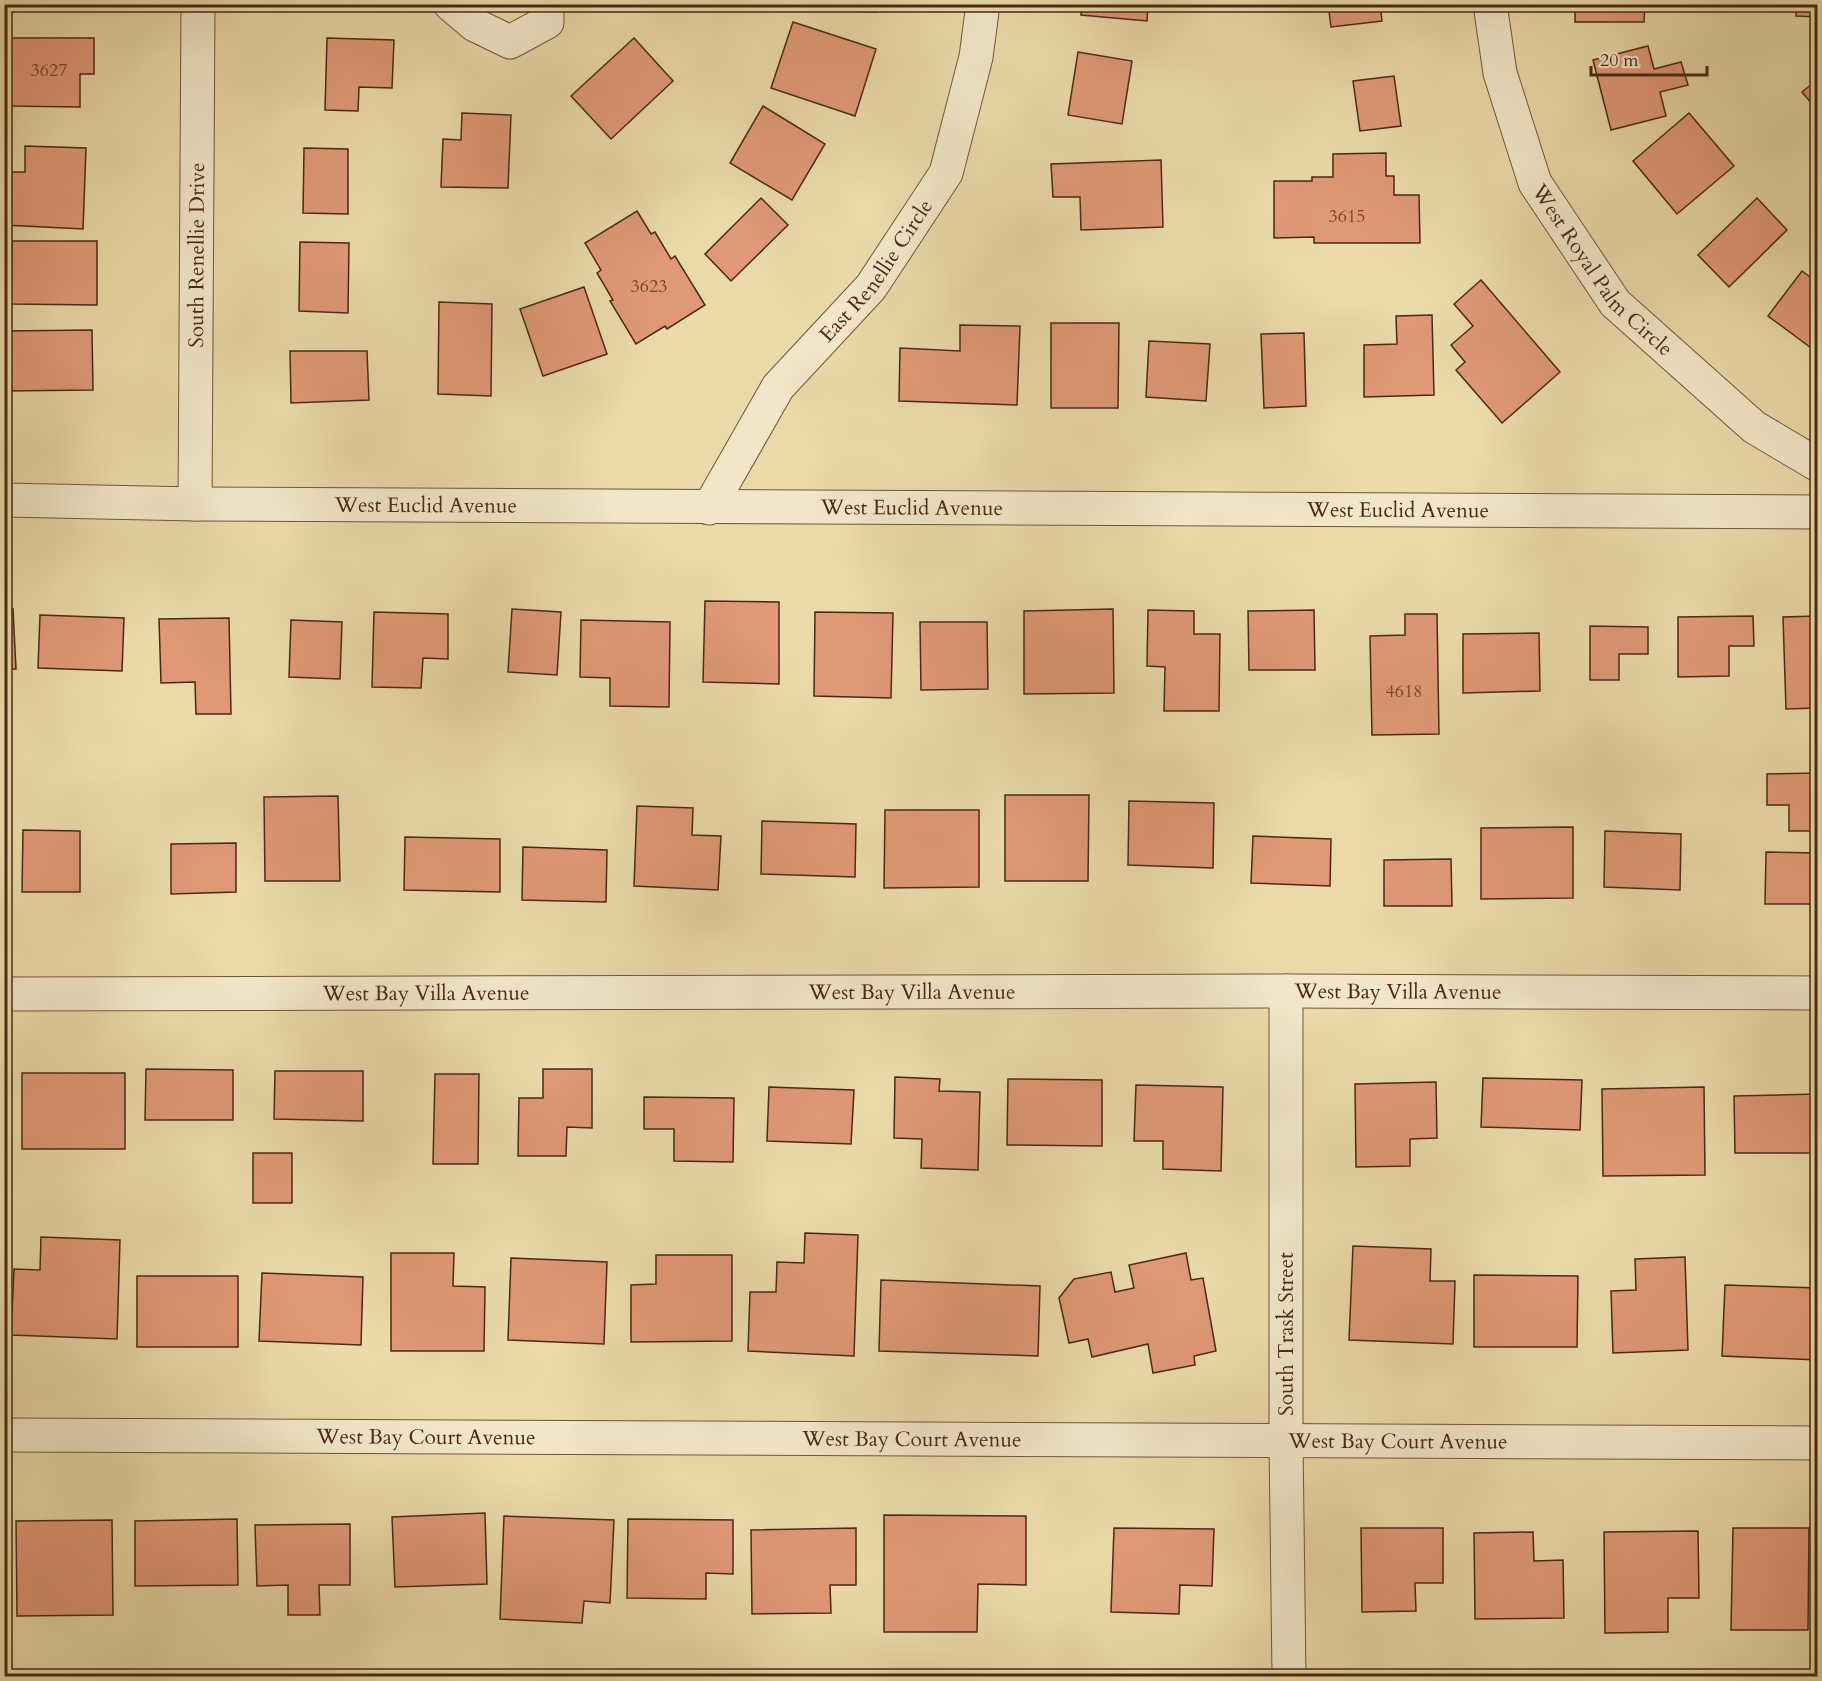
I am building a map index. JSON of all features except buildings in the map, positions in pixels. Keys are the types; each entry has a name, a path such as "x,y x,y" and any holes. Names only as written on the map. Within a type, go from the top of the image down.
{"street":[{"name":"South Renellie Drive","path":"195,504 198,4"},
{"path":"450,4 476,25 510,42 547,22 547,4"},
{"name":"East Renellie Circle","path":"709,508 778,387 871,287 946,173 976,57 983,4"},
{"name":"West Royal Palm Circle","path":"1490,4 1500,73 1535,183 1616,303 1754,427 1818,465"},
{"name":"West Euclid Avenue","path":"4,500 195,504 709,508 1818,512"},
{"name":"West Bay Villa Avenue","path":"4,994 1286,991 1818,993"},
{"name":"South Trask Street","path":"1286,991 1286,1440 1289,1677"},
{"name":"West Bay Court Avenue","path":"4,1435 1818,1443"}]}
